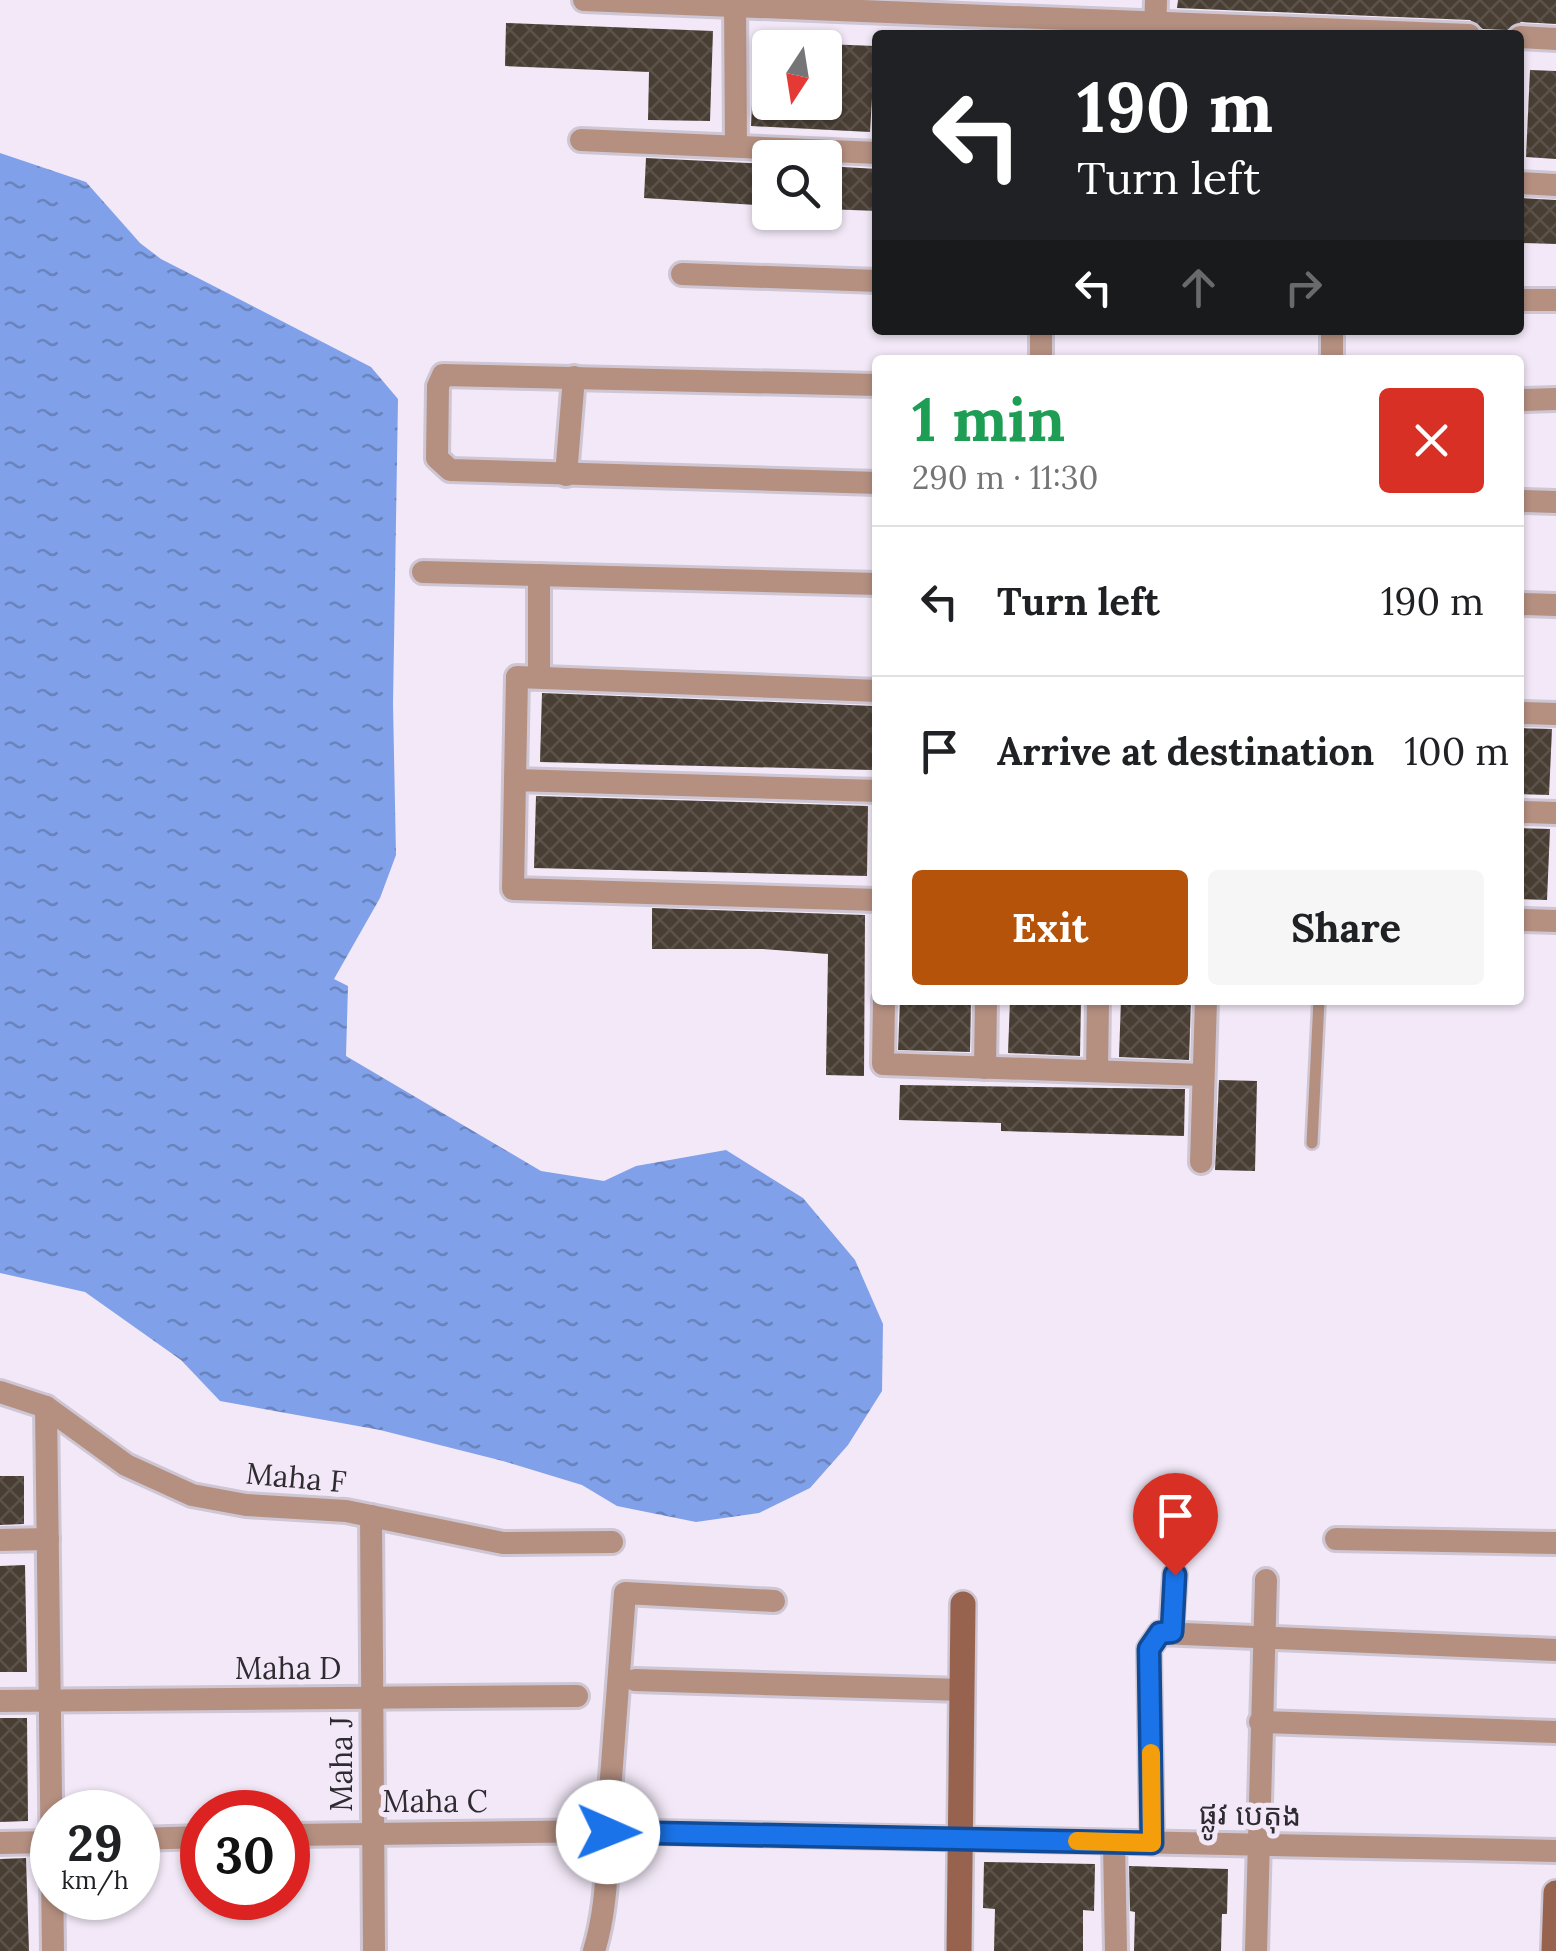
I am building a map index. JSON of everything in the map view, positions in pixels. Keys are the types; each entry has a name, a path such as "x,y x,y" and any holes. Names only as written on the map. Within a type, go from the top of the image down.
{"street":[{"path":"584,0 735,2 1372,30"},
{"path":"735,2 736,146"},
{"path":"1524,37 1556,39"},
{"path":"581,140 872,153"},
{"path":"1524,183 1556,185"},
{"path":"682,274 872,281"},
{"path":"1524,300 1556,300"},
{"path":"872,385 443,375 438,386 437,458 450,470 872,484"},
{"path":"566,475 574,377"},
{"path":"1524,400 1556,399"},
{"path":"1524,501 1556,502"},
{"path":"422,572 872,584"},
{"path":"539,575 539,678"},
{"path":"1524,604 1556,605"},
{"path":"872,691 517,677 513,889 872,900"},
{"path":"1524,713 1556,714"},
{"path":"516,780 872,792"},
{"path":"1524,812 1556,812"},
{"path":"1524,920 1556,922"},
{"path":"884,1005 884,1064 1204,1075"},
{"path":"985,1068 986,1005"},
{"path":"1098,1005 1098,1072"},
{"path":"1200,1162 1206,1005"},
{"name":"Maha F","path":"0,1392 46,1407 126,1466 192,1495 246,1505 346,1511 503,1543 612,1542"},
{"path":"46,1407 51,1790"},
{"name":"Maha J","path":"371,1516 374,1951"},
{"path":"0,1540 48,1539"},
{"path":"1336,1539 1556,1544"},
{"path":"1172,1632 1175,1575"},
{"path":"1256,1951 1266,1580"},
{"path":"594,1951 601,1929 608,1870 625,1593 774,1601"},
{"path":"958,1951 964,1604"},
{"path":"1152,1843 1149,1649 1160,1633 1556,1650"},
{"path":"636,1680 962,1690"},
{"name":"Maha D","path":"0,1701 576,1696"},
{"path":"1260,1722 1556,1732"},
{"name":"ផ្លូវ បេតុង","path":"583,1831 1556,1851"},
{"name":"Maha C","path":"310,1834 583,1831"},
{"path":"0,1843 30,1842"},
{"path":"1114,1842 1116,1951"},
{"path":"1554,1951 1556,1893"},
{"path":"53,1920 53,1951"}],"lane":[{"path":"1312,1142 1319,1005"}],"water":[{"path":"0,153 86,182 140,243 161,259 371,367 398,399 393,704 396,855 380,898 334,979 348,986 346,1056 541,1171 604,1181 636,1166 726,1150 803,1198 855,1260 883,1324 882,1391 848,1445 810,1488 759,1513 696,1522 617,1506 582,1485 503,1461 380,1430 220,1401 181,1360 85,1292 0,1273"}],"building":[{"path":"1178,0 1556,0 1556,24 1521,22 1507,30 1483,29 1470,20 1177,8"},
{"path":"506,23 713,31 710,121 648,120 649,72 505,66"},
{"path":"842,45 872,46 870,132 751,126 752,104 752,120 842,120"},
{"path":"1530,70 1556,71 1556,159 1526,157"},
{"path":"646,158 752,163 752,205 644,198"},
{"path":"842,167 872,169 872,211 842,210"},
{"path":"1524,198 1556,200 1556,244 1524,243"},
{"path":"542,693 872,706 872,770 540,762"},
{"path":"1524,728 1552,729 1549,795 1524,794"},
{"path":"536,796 868,806 867,876 534,868"},
{"path":"1524,828 1550,829 1547,900 1524,899"},
{"path":"652,908 865,915 864,1076 826,1075 828,954 763,949 652,949"},
{"path":"900,1005 971,1005 970,1052 898,1050"},
{"path":"1010,1005 1081,1005 1080,1056 1008,1053"},
{"path":"1121,1005 1191,1005 1189,1060 1119,1057"},
{"path":"1219,1080 1257,1081 1255,1171 1215,1170"},
{"path":"900,1085 1185,1089 1184,1136 1001,1131 1001,1123 899,1120"},
{"path":"0,1476 24,1476 24,1524 0,1525"},
{"path":"25,1565 27,1672 0,1672 0,1566"},
{"path":"0,1718 27,1718 28,1821 0,1822"},
{"path":"26,1858 29,1951 0,1951 0,1859"},
{"path":"984,1862 1095,1864 1094,1911 1083,1910 1083,1951 994,1951 995,1909 983,1908"},
{"path":"1129,1866 1228,1869 1221,1951 1134,1951 1135,1912 1130,1911"}],"slow traffic":[{"path":"1077,1841 1152,1843 1151,1753"}],"route":[{"path":"608,1832 1152,1843 1149,1649 1160,1633 1172,1632 1175,1575"}]}
